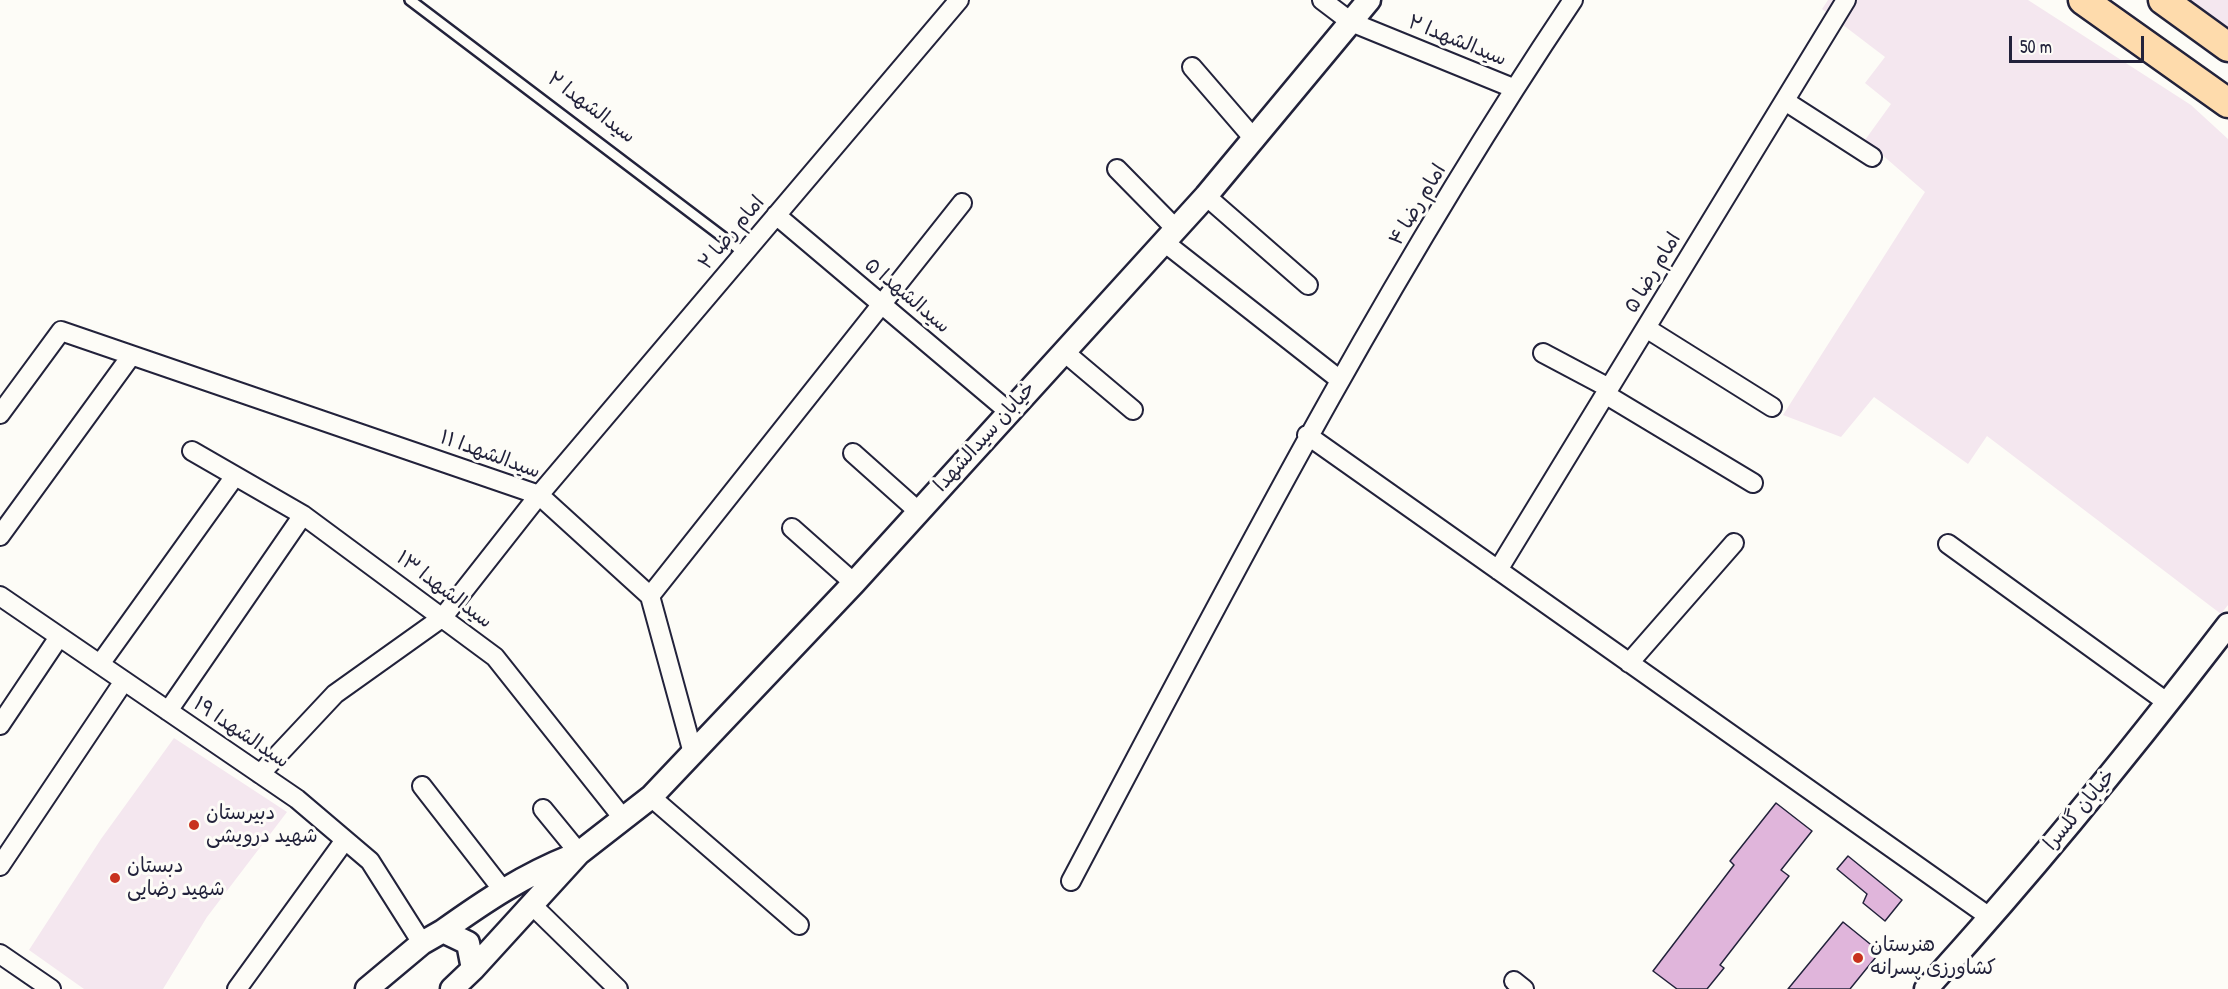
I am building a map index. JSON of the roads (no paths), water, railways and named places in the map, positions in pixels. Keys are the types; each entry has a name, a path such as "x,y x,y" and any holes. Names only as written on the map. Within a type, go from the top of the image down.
{"main road":[{"path":"2083,0 2228,103"},
{"path":"2163,0 2228,47"}],"street":[{"name":"سیدالشهدا ۲","path":"1322,0 1351,22 1514,88"},
{"name":"خیابان سیدالشهدا","path":"579,853 622,817 651,797 854,583 1008,411 1206,196 1255,140 1368,0"},
{"name":"امام رضا ۴","path":"1071,881 1307,435 1514,88 1573,0"},
{"name":"امام رضا ۵","path":"1498,570 1846,0"},
{"name":"امام رضا ۲","path":"260,774 335,694 443,617 539,495 957,1"},
{"path":"1192,67 1255,140"},
{"path":"1785,101 1872,157"},
{"path":"1117,169 1170,235 1340,380"},
{"path":"1206,196 1308,285"},
{"path":"693,753 650,596 962,203"},
{"name":"سیدالشهدا ۵","path":"776,215 1008,411"},
{"path":"1646,328 1772,407"},
{"name":"سیدالشهدا ۱۱","path":"0,414 61,331 539,495 650,596"},
{"path":"1064,351 1133,410"},
{"path":"1543,353 1753,483"},
{"path":"0,536 130,356"},
{"path":"1307,435 1991,918"},
{"name":"سیدالشهدا ۱۳","path":"192,451 303,515 495,657 622,817"},
{"path":"853,453 918,511"},
{"path":"100,664 235,476"},
{"path":"168,711 303,515"},
{"path":"792,528 854,583"},
{"path":"1629,663 1734,543"},
{"path":"1948,544 2168,703"},
{"name":"سیدالشهدا ۱۹","path":"0,596 297,799 370,861 422,943"},
{"name":"خیابان گلسرا","path":"1926,989 1991,918 2168,703 2228,625"},
{"path":"0,725 59,637"},
{"path":"0,866 124,681"},
{"path":"422,786 502,889"},
{"path":"651,797 799,925"},
{"path":"543,809 579,853"},
{"path":"237,989 345,840"},
{"path":"367,989 422,943 443,931 502,889 537,870 579,853"},
{"path":"452,989 579,853"},
{"path":"532,905 618,989"},
{"path":"443,931 468,943 473,969"},
{"path":"0,954 51,989"}],"lane":[{"name":"سیدالشهدا ۲","path":"410,0 744,253"}],"place":[{"name":"دبیرستان شهید درویشی","path":"194,825"},
{"name":"دبستان شهید رضایی","path":"115,878"},
{"name":"هنرستان کشاورزی پسرانه","path":"1858,958"}]}
